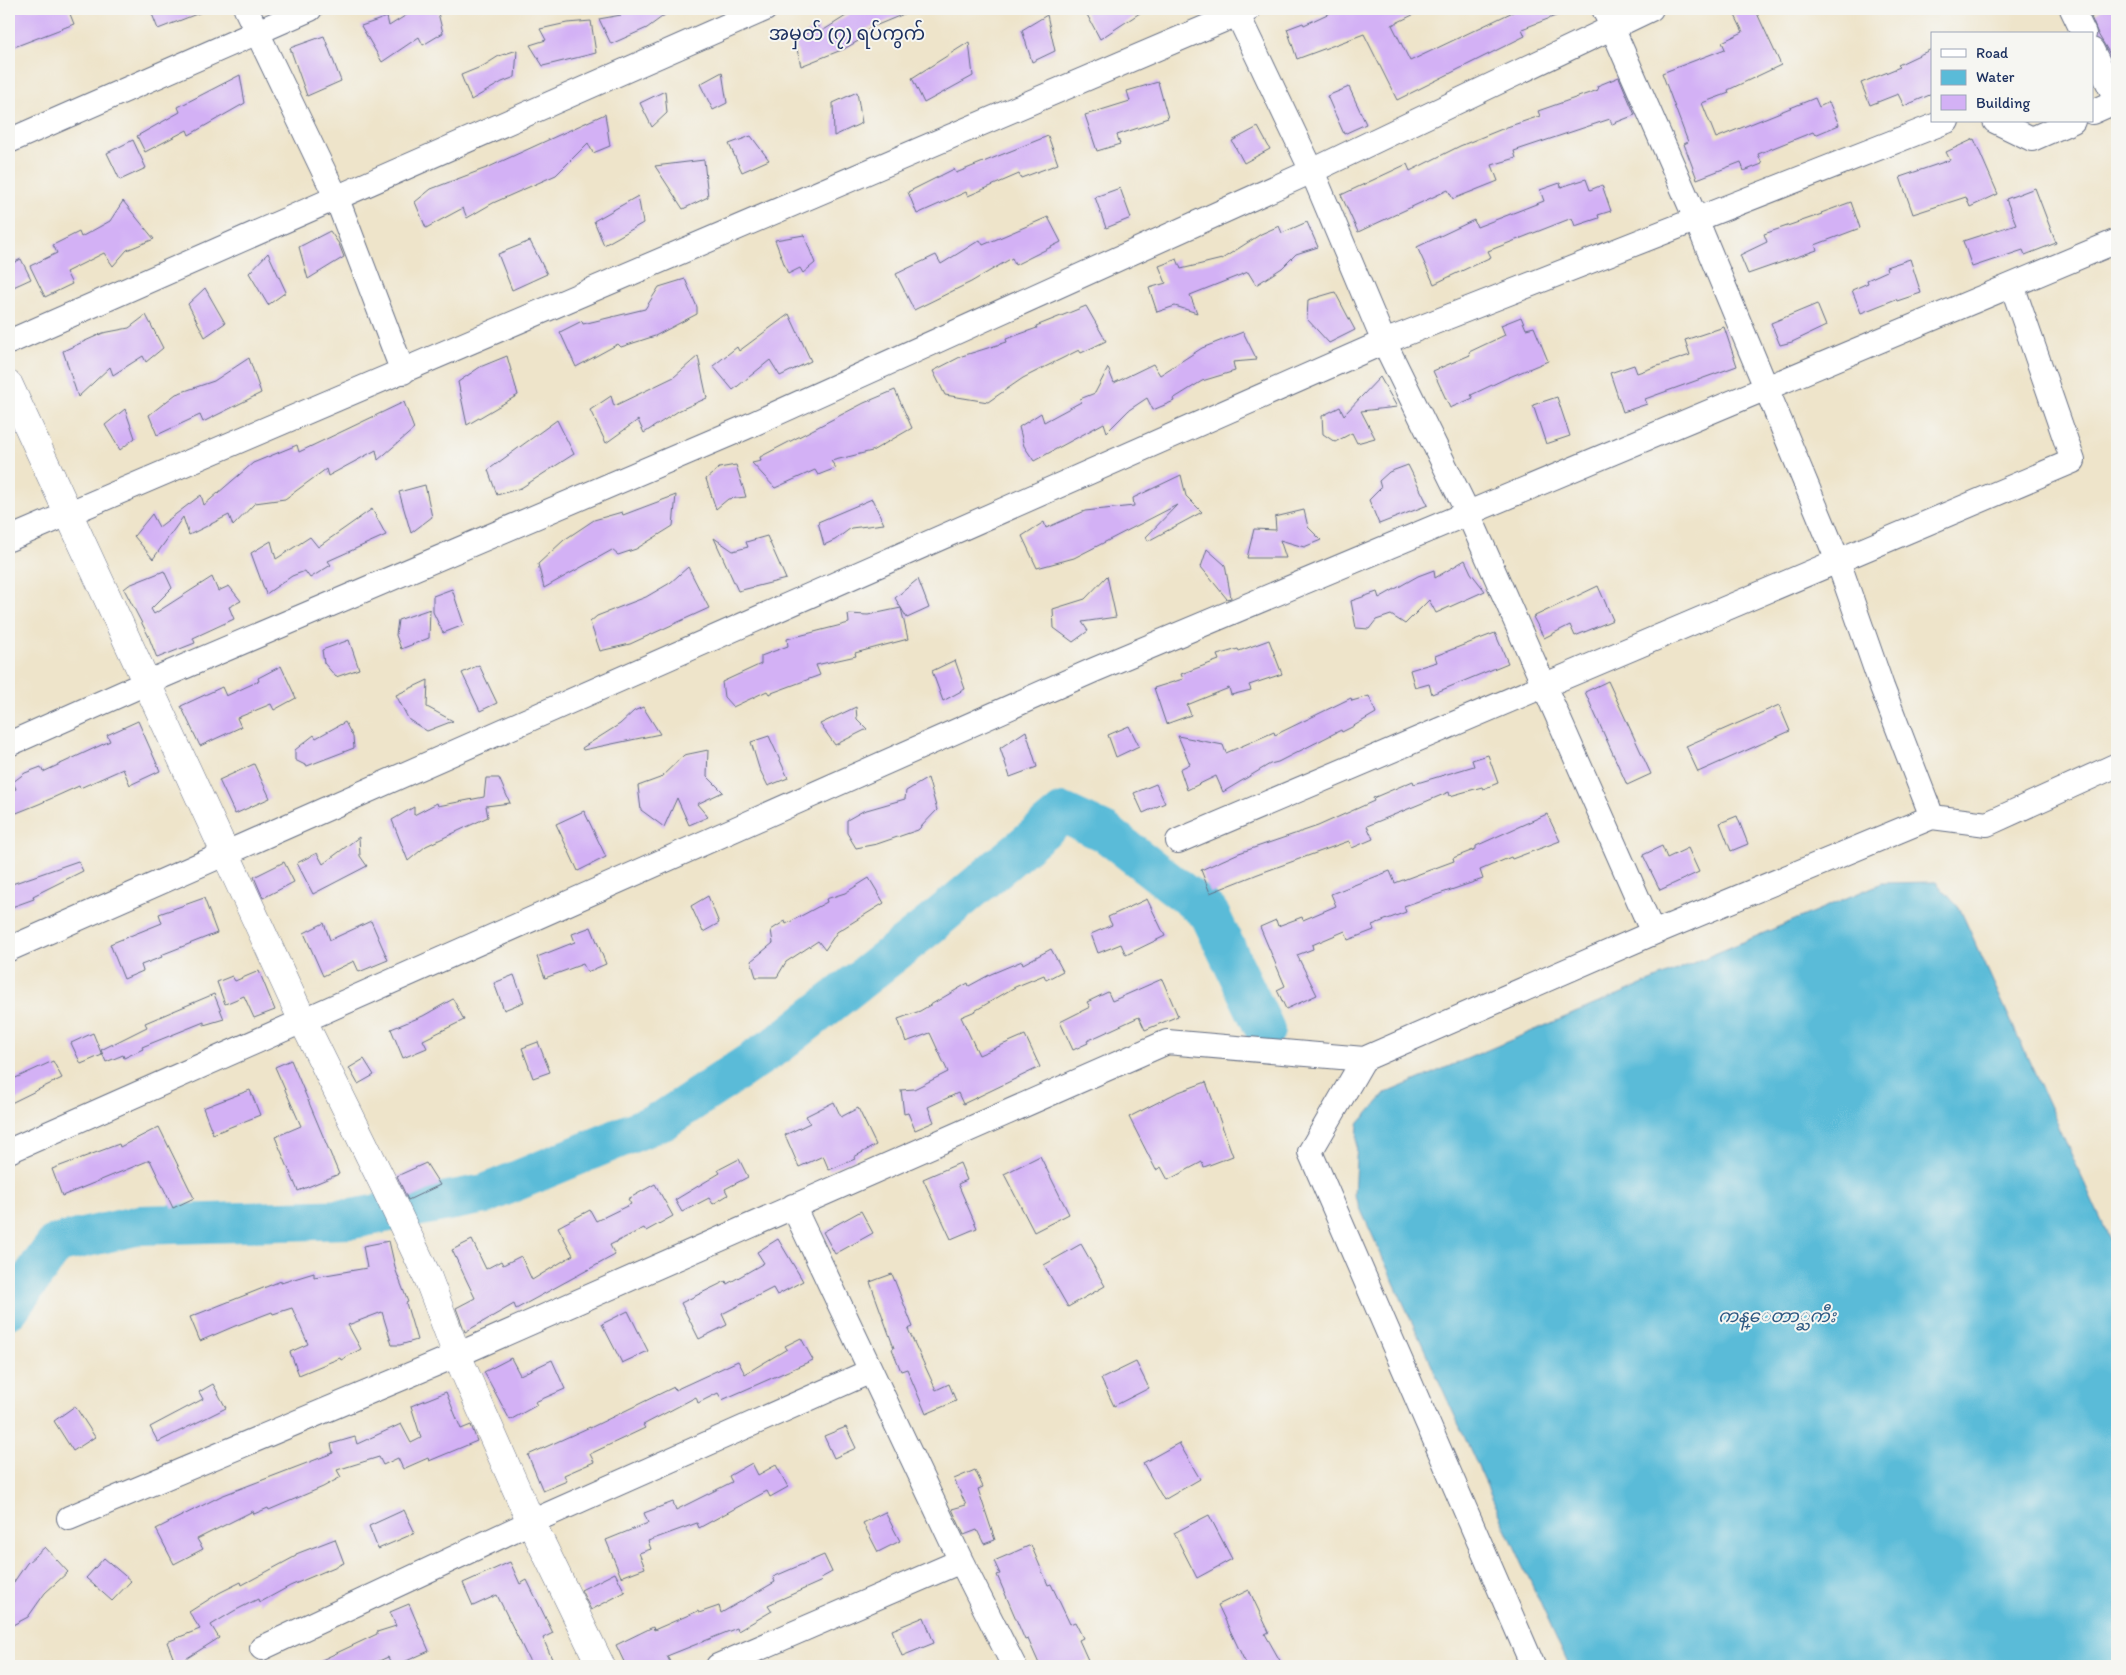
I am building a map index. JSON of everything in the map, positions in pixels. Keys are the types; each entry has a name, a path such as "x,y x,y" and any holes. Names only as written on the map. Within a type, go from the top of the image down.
{"street":[{"path":"246,9 337,199 403,372"},
{"path":"9,141 310,9"},
{"path":"9,342 765,9"},
{"path":"9,744 146,683 744,428 1312,171 1608,18 1651,9"},
{"path":"2072,9 2083,32"},
{"path":"9,539 403,372 1240,10 1312,171 1384,342 1468,513 1653,933"},
{"path":"1608,18 1696,219 1838,561 1882,686 1932,817"},
{"path":"2094,54 2117,101 2094,111"},
{"path":"9,949 1384,342 1944,122"},
{"path":"1997,122 2032,140 2070,122"},
{"path":"9,1150 303,1022 1094,670 2117,241"},
{"path":"1178,841 2074,461 2012,285"},
{"path":"9,385 303,1022 428,1278 458,1355 532,1522 601,1666"},
{"path":"68,1518 458,1355 1167,1042 1364,1059 1653,933 1932,817 1987,824 2117,765"},
{"path":"1364,1059 1310,1152 1534,1666"},
{"path":"793,1206 961,1561 1014,1666"},
{"path":"262,1648 532,1522 871,1371"},
{"path":"718,1666 961,1561"}],"water":[{"name":"ကန္ေတာ္ႀကီး","path":"1936,882 1960,909 2117,1255 2117,1666 1569,1666 1354,1195 1358,1124 1386,1093 1882,883"}],"building":[{"path":"9,9 68,9 74,24 9,49"},
{"path":"150,9 207,9 207,10 158,29"},
{"path":"416,9 437,9 443,33 423,45 419,37 382,62 361,26 387,17 389,26"},
{"path":"617,9 673,9 647,28 611,44 599,19 621,15"},
{"path":"857,9 916,9 858,33 860,40 844,49 801,66 795,41 818,26 819,33"},
{"path":"1084,9 1146,9 1100,39"},
{"path":"1338,9 1425,9 1392,25 1410,61 1519,9 1571,10 1522,29 1525,36 1397,100 1364,34 1297,59 1287,29 1303,23 1304,25"},
{"path":"1732,9 1755,9 1781,65 1728,90 1729,93 1702,103 1716,138 1815,98 1819,107 1829,102 1839,125 1815,135 1813,132 1758,154 1762,164 1744,171 1741,162 1697,179 1684,144 1688,142 1662,73 1725,49 1722,42 1743,32"},
{"path":"2103,9 2117,9 2117,66 2098,34 2091,17"},
{"path":"1047,15 1055,51 1032,62 1022,30"},
{"path":"591,21 596,53 543,66 530,45 546,40 540,29 567,23"},
{"path":"324,36 341,81 307,96 290,48"},
{"path":"969,42 973,76 924,103 912,78"},
{"path":"1931,49 1931,94 1904,106 1898,94 1870,105 1861,83 1900,67 1898,65"},
{"path":"517,50 515,77 502,82 471,100 461,75 483,66 499,56"},
{"path":"722,72 727,103 713,110 700,84"},
{"path":"240,75 245,103 189,135 187,130 145,152 137,136 180,112 178,107"},
{"path":"1619,77 1635,115 1612,124 1610,119 1514,151 1516,158 1492,165 1498,181 1453,199 1448,190 1358,232 1341,195 1407,164 1410,171 1460,146 1540,116 1538,111 1598,90 1597,86"},
{"path":"1158,82 1168,118 1117,135 1120,144 1097,151 1085,115 1130,101 1127,91"},
{"path":"1349,87 1366,124 1344,134 1327,96"},
{"path":"665,91 667,113 652,127 640,103"},
{"path":"857,92 862,123 834,136 833,103"},
{"path":"605,114 610,146 593,153 588,143 556,175 493,203 467,218 463,208 426,228 415,202 431,189 489,167"},
{"path":"1258,127 1270,149 1244,163 1232,141"},
{"path":"751,136 769,160 742,172 729,144"},
{"path":"1048,136 1058,164 1021,178 1019,174 968,196 966,192 917,214 908,192 954,169 956,173"},
{"path":"1974,139 1998,194 1970,207 1966,197 1913,214 1900,177 1950,160 1946,152"},
{"path":"133,140 146,168 120,180 107,153"},
{"path":"704,160 708,197 683,209 655,166"},
{"path":"1586,179 1590,190 1602,185 1611,211 1598,215 1599,218 1575,226 1572,218 1488,251 1491,257 1434,284 1417,247 1474,220 1477,227 1544,201 1540,190 1560,183 1561,187"},
{"path":"1120,188 1131,218 1106,228 1095,197"},
{"path":"2035,188 2056,243 2025,255 2023,250 1972,267 1963,241 2016,224 2006,199"},
{"path":"638,196 643,223 604,245 594,221"},
{"path":"123,201 154,239 127,250 113,266 104,253 66,272 72,284 45,297 30,266 57,253 53,245 79,232 81,237 110,221"},
{"path":"1851,202 1860,228 1815,245 1817,250 1748,274 1740,255 1767,242 1764,234"},
{"path":"1048,217 1061,242 1015,265 1012,258 971,282 914,310 896,274 936,255 941,264 980,240 983,245"},
{"path":"1307,222 1318,247 1296,254 1282,268 1256,285 1248,272 1190,295 1197,313 1175,306 1157,312 1149,288 1166,283 1159,266 1177,259 1181,269 1222,259 1261,234 1279,226 1282,233"},
{"path":"330,231 339,244 344,257 308,279 299,247"},
{"path":"804,235 815,263 803,273 800,268 788,274 775,240"},
{"path":"530,241 547,274 512,290 498,254"},
{"path":"268,253 286,292 268,305 249,273"},
{"path":"21,259 31,279 9,289 9,265"},
{"path":"1910,259 1921,293 1897,301 1896,299 1861,313 1852,290 1868,283 1867,280 1887,271 1886,267"},
{"path":"685,279 697,307 697,314 655,336 621,347 618,344 576,367 560,332 582,321 583,324 645,309 659,287"},
{"path":"205,288 225,323 205,337 188,304"},
{"path":"1335,292 1355,330 1329,343 1307,319 1308,300"},
{"path":"1817,304 1826,326 1792,342 1780,345 1771,323"},
{"path":"1086,306 1106,341 1081,353 1079,350 1023,378 988,402 945,395 933,371 962,356 1007,342 1006,339 1037,328 1036,326"},
{"path":"789,314 811,361 780,376 770,360 733,390 713,366 737,347 739,351"},
{"path":"146,315 163,348 146,362 143,356 113,375 110,367 78,397 63,351 103,333 129,328"},
{"path":"1521,317 1526,329 1534,327 1548,361 1471,395 1473,398 1450,408 1433,371 1470,355 1469,352 1505,335 1501,325"},
{"path":"1724,327 1737,366 1645,399 1647,404 1623,412 1610,373 1634,365 1637,373 1690,355 1685,340"},
{"path":"1243,332 1257,360 1233,362 1235,371 1202,381 1173,399 1174,401 1153,410 1147,398 1129,410 1107,432 1104,423 1034,461 1024,446 1019,427 1041,413 1044,422 1081,402 1080,399 1095,393 1108,368 1114,383 1153,364 1160,375 1202,348"},
{"path":"507,356 518,395 467,425 458,382 480,367"},
{"path":"698,356 707,398 680,410 644,433 638,420 606,443 590,410 611,396 614,406 674,377"},
{"path":"249,358 261,393 203,422 200,415 157,435 149,415 176,394 214,381"},
{"path":"1380,377 1397,407 1361,411 1375,438 1357,443 1352,433 1335,442 1323,434 1322,416 1340,407 1344,415"},
{"path":"895,390 912,428 872,451 831,461 836,468 818,475 815,470 775,488 752,463 761,461 760,457 864,403"},
{"path":"1557,397 1570,436 1546,444 1533,405"},
{"path":"404,402 414,429 378,460 376,450 328,476 326,469 285,499 255,503 233,526 229,515 189,535 183,517 153,559 134,536 152,514 159,527 201,495 204,505 253,463 297,445 299,452"},
{"path":"125,409 135,438 120,450 105,425"},
{"path":"557,420 574,454 521,488 497,495 488,470"},
{"path":"736,465 746,497 728,499 716,509 706,479 719,468"},
{"path":"1408,465 1428,505 1379,524 1369,500 1381,488 1379,481 1389,472"},
{"path":"1181,475 1186,496 1202,512 1148,541 1146,537 1177,505 1074,558 1037,568 1022,536 1044,522 1046,528 1085,511 1134,506 1133,498"},
{"path":"425,485 432,517 411,533 399,492"},
{"path":"676,495 673,526 636,549 618,555 612,550 544,588 538,564 564,540 594,520 622,512 623,515"},
{"path":"872,499 884,524 851,528 835,540 824,545 818,522"},
{"path":"372,509 386,535 328,561 331,565 310,578 305,571 292,576 266,594 251,553 271,541 276,559 310,537 318,547"},
{"path":"1304,510 1308,527 1321,540 1304,547 1280,540 1286,558 1247,558 1254,529 1276,530 1275,517"},
{"path":"767,536 786,579 738,591 714,538 733,551 748,547 746,542"},
{"path":"1207,549 1225,565 1231,598 1227,599 1201,567"},
{"path":"1465,560 1471,573 1485,591 1436,613 1429,600 1405,624 1391,615 1376,620 1369,629 1356,628 1351,601 1377,592 1379,598 1418,576 1434,570 1435,578"},
{"path":"688,567 709,608 630,644 600,651 590,622 597,616 646,597 670,583"},
{"path":"164,571 172,588 151,609 154,614 212,577 218,591 229,586 241,601 229,607 234,619 193,638 195,643 157,658 148,635 124,589 129,585"},
{"path":"1107,576 1116,617 1082,622 1088,631 1073,642 1054,628 1053,609 1085,599"},
{"path":"918,579 929,608 907,618 895,598"},
{"path":"1598,586 1613,620 1575,636 1570,625 1544,638 1533,617"},
{"path":"452,589 464,625 443,633 433,612 433,596"},
{"path":"901,608 908,639 855,653 856,656 816,665 820,675 769,694 767,691 733,707 724,697 722,682 761,664 761,656 788,646 787,639 849,623 848,614 868,615"},
{"path":"430,609 429,638 401,649 396,635 398,620"},
{"path":"1495,633 1508,663 1432,694 1429,684 1415,688 1410,670 1437,662 1435,656"},
{"path":"349,640 359,669 336,677 324,663 322,650"},
{"path":"1269,640 1282,674 1249,685 1251,690 1231,695 1229,688 1187,705 1191,715 1166,724 1154,688 1183,679 1181,674 1219,660 1217,655 1238,649 1239,651"},
{"path":"955,660 965,689 943,701 932,671"},
{"path":"479,665 497,703 480,711 462,673"},
{"path":"281,666 296,698 274,710 271,704 237,718 241,727 200,746 181,706 222,687 226,696 259,681 258,678"},
{"path":"428,680 427,707 453,721 427,731 409,720 396,695"},
{"path":"1608,681 1651,774 1627,785 1585,692"},
{"path":"1369,696 1376,713 1352,727 1342,732 1341,730 1278,762 1270,764 1223,792 1216,776 1187,790 1180,769 1190,764 1178,736 1223,745 1226,753 1274,732 1275,735 1351,698 1352,701"},
{"path":"1779,705 1790,731 1698,772 1686,746"},
{"path":"643,707 660,734 583,750 582,748 620,724 634,711"},
{"path":"856,707 857,719 867,729 835,745 820,724"},
{"path":"138,721 160,771 130,785 123,769 9,816 9,791 16,789 13,782 25,773 41,767 43,772 110,741 107,735"},
{"path":"345,722 353,737 354,748 307,766 295,760 295,750 314,735 316,738"},
{"path":"1129,726 1139,746 1116,757 1108,735"},
{"path":"1026,731 1037,767 1010,777 1000,748"},
{"path":"769,736 788,778 768,786 759,768 751,742"},
{"path":"708,750 707,776 723,792 697,804 708,817 689,825 677,798 664,827 641,810 638,786 660,778 684,755"},
{"path":"1488,755 1498,783 1483,789 1482,787 1450,796 1449,792 1367,826 1373,839 1352,848 1349,841 1210,893 1201,870 1239,853 1318,826 1374,801 1373,798 1413,781 1414,784 1474,766 1472,760"},
{"path":"254,764 270,798 235,814 219,780"},
{"path":"486,778 499,778 510,803 486,806 488,817 426,846 408,861 392,820 414,807 414,815 437,803 438,806 484,797"},
{"path":"928,778 937,810 918,830 877,844 856,848 847,833 847,820 863,811 905,799 906,791"},
{"path":"1156,784 1165,803 1143,813 1134,793"},
{"path":"584,811 606,857 578,871 556,824"},
{"path":"1547,814 1560,841 1512,859 1511,857 1480,870 1483,879 1404,906 1406,912 1372,925 1374,930 1348,940 1345,931 1312,945 1313,949 1297,955 1317,995 1286,1009 1277,990 1285,986 1260,927 1276,920 1278,926 1302,917 1303,920 1336,906 1331,894 1390,871 1395,883 1454,861 1453,858 1476,849 1476,846"},
{"path":"1737,816 1748,844 1731,851 1720,823"},
{"path":"359,837 360,856 367,866 313,894 297,863 317,853 323,864"},
{"path":"1662,846 1667,858 1688,848 1699,872 1660,890 1643,855"},
{"path":"78,861 83,871 33,896 34,899 9,908 9,885"},
{"path":"284,862 294,882 263,898 254,877"},
{"path":"869,878 884,903 837,932 825,950 818,941 786,962 777,977 756,977 751,961 773,943 771,930 785,921 786,924 827,902 826,899 845,893"},
{"path":"708,896 719,923 703,932 691,906"},
{"path":"204,898 217,933 161,955 162,957 141,965 143,971 124,979 110,944 162,923 159,914"},
{"path":"1147,899 1165,936 1126,955 1121,944 1098,953 1091,934 1112,925 1108,917"},
{"path":"371,921 388,960 359,972 354,961 323,976 304,933 324,923 330,940"},
{"path":"591,927 606,964 587,972 583,964 545,978 537,957 575,942 572,934"},
{"path":"1051,949 1063,971 1046,980 1044,975 1015,987 961,1017 979,1055 1025,1035 1040,1067 963,1104 958,1093 928,1107 934,1122 915,1130 908,1113 904,1114 901,1090 914,1089 948,1072 930,1033 906,1042 898,1019 920,1011 968,983 969,986 1022,961 1023,964"},
{"path":"259,971 275,1010 254,1018 244,996 225,1004 217,982 232,976 235,981"},
{"path":"514,975 524,1002 504,1010 494,983"},
{"path":"1162,979 1178,1016 1145,1030 1139,1017 1087,1041 1088,1043 1073,1050 1060,1022 1090,1007 1087,1002 1108,992 1112,1001"},
{"path":"214,994 224,1019 204,1025 204,1022 142,1047 143,1049 124,1058 123,1055 106,1062 101,1050 147,1027 145,1023"},
{"path":"453,999 464,1020 423,1040 427,1048 403,1058 391,1029 423,1016"},
{"path":"93,1033 102,1055 81,1064 71,1043"},
{"path":"538,1042 550,1072 533,1078 522,1048"},
{"path":"364,1059 374,1075 358,1084 349,1068"},
{"path":"291,1060 339,1174 298,1191 275,1137 301,1126 275,1067"},
{"path":"53,1061 62,1078 9,1104 9,1081"},
{"path":"1206,1082 1233,1156 1204,1167 1202,1162 1168,1180 1161,1167 1156,1170 1129,1117 1176,1093"},
{"path":"250,1090 260,1115 213,1134 203,1108"},
{"path":"834,1102 841,1117 858,1108 876,1145 854,1157 855,1159 829,1170 823,1156 799,1167 785,1135 810,1123 806,1116"},
{"path":"159,1127 194,1198 173,1208 150,1160 62,1196 52,1169 119,1144 120,1147"},
{"path":"1040,1156 1069,1214 1034,1232 1004,1174"},
{"path":"739,1159 748,1177 725,1189 728,1195 713,1204 709,1198 682,1212 675,1200 720,1173 718,1170"},
{"path":"426,1163 440,1185 408,1200 397,1176"},
{"path":"960,1163 967,1180 958,1184 977,1228 951,1239 923,1179"},
{"path":"655,1184 673,1216 646,1231 644,1228 610,1245 615,1255 516,1309 514,1304 465,1332 456,1308 475,1298 452,1250 472,1240 486,1269 501,1261 503,1265 521,1256 532,1280 573,1255 558,1227 590,1210 596,1221 631,1204 628,1199"},
{"path":"861,1211 873,1233 835,1254 823,1232"},
{"path":"778,1239 803,1281 777,1295 773,1288 722,1314 727,1325 699,1339 681,1303 726,1281 727,1284 764,1263 757,1252"},
{"path":"389,1241 396,1271 408,1302 406,1303 417,1340 400,1345 392,1345 382,1312 348,1325 361,1349 341,1360 340,1358 299,1375 290,1352 308,1344 292,1308 273,1314 272,1312 200,1341 190,1317 281,1281 281,1283 314,1273 314,1277 367,1268 363,1246"},
{"path":"1081,1244 1105,1286 1068,1307 1044,1265"},
{"path":"892,1274 913,1327 908,1329 936,1390 949,1384 956,1401 926,1414 907,1369 901,1371 870,1282"},
{"path":"628,1311 648,1351 622,1363 602,1324"},
{"path":"801,1338 813,1360 722,1400 718,1393 698,1403 696,1397 643,1425 645,1428 590,1454 594,1462 564,1475 567,1481 543,1491 528,1455 590,1428 674,1387 675,1390 738,1361 745,1374 787,1349 785,1346"},
{"path":"511,1358 520,1375 552,1360 565,1389 535,1402 537,1405 510,1420 484,1372"},
{"path":"1136,1362 1149,1388 1114,1406 1101,1379"},
{"path":"213,1384 226,1408 158,1442 150,1427 203,1399 199,1392"},
{"path":"446,1392 461,1429 471,1425 477,1441 429,1461 428,1458 403,1469 398,1458 383,1465 379,1457 337,1470 341,1477 323,1487 269,1510 268,1508 254,1514 253,1511 197,1539 203,1549 174,1564 156,1529 221,1496 333,1453 331,1444 355,1437 357,1444 401,1424 411,1443 421,1438 411,1406"},
{"path":"75,1406 95,1437 73,1451 54,1421"},
{"path":"846,1427 856,1448 834,1458 824,1436"},
{"path":"1179,1443 1200,1479 1164,1500 1143,1463"},
{"path":"752,1463 758,1475 776,1465 788,1487 770,1497 767,1491 699,1528 697,1523 648,1541 651,1549 639,1553 645,1568 621,1577 606,1540 648,1523 644,1513 673,1502 676,1510 732,1482 729,1476"},
{"path":"975,1470 983,1487 978,1489 995,1540 984,1544 977,1530 964,1535 952,1509 966,1505 954,1479"},
{"path":"404,1510 415,1533 378,1549 369,1526"},
{"path":"885,1512 900,1541 878,1552 863,1523"},
{"path":"1209,1515 1232,1559 1197,1578 1174,1533"},
{"path":"335,1539 344,1563 290,1586 259,1603 258,1599 234,1611 211,1625 219,1638 176,1665 167,1642 200,1629 189,1612 219,1593 241,1582 242,1585 296,1556 296,1554"},
{"path":"1031,1545 1048,1585 1051,1584 1070,1624 1075,1622 1083,1638 1079,1640 1088,1660 1073,1666 1040,1666 1028,1639 1025,1640 997,1575 1000,1574 994,1561"},
{"path":"45,1547 68,1572 45,1593 28,1617 9,1627 9,1589 27,1563"},
{"path":"824,1555 832,1572 821,1578 822,1581 768,1605 772,1611 738,1631 737,1628 667,1656 672,1666 626,1666 616,1645 653,1627 654,1630 698,1611 699,1613 719,1606 721,1613 775,1582 773,1577"},
{"path":"104,1558 131,1581 112,1601 86,1578"},
{"path":"510,1562 520,1584 527,1580 553,1633 543,1638 555,1666 532,1666 497,1595 473,1606 463,1583"},
{"path":"615,1573 625,1592 591,1610 581,1590"},
{"path":"1249,1590 1269,1632 1265,1634 1283,1666 1247,1666 1218,1605"},
{"path":"409,1604 429,1651 395,1666 392,1666 388,1657 368,1666 309,1666 377,1634 377,1632 396,1626 390,1612"},
{"path":"924,1617 934,1643 902,1656 892,1630"}],"waterway":[{"path":"9,1309 56,1244 140,1225 352,1219 485,1194 665,1119 780,1043 931,924 1063,813 1106,833 1209,913 1265,1030"}],"district":[{"name":"အမှတ် (၇) ရပ်ကွက်","path":"847,33"}]}
